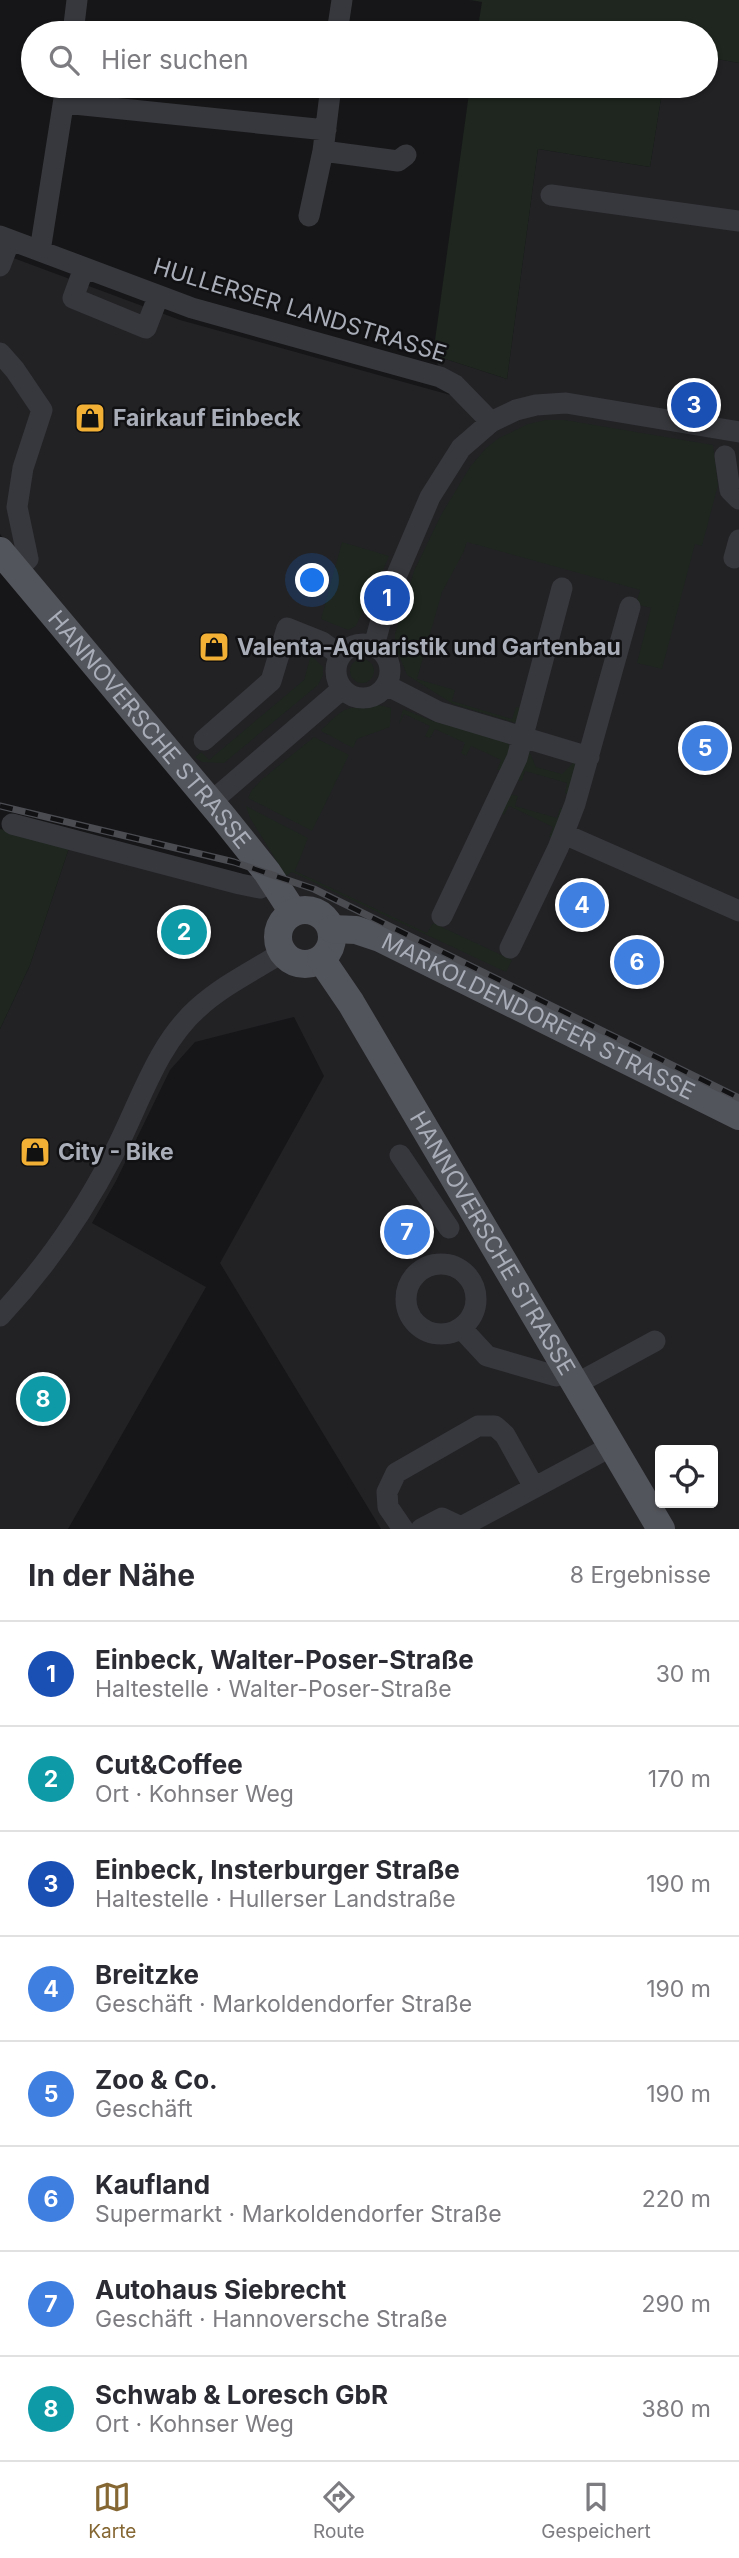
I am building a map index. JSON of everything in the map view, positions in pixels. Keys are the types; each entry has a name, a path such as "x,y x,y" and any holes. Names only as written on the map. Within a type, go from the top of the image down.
{"main road":[{"name":"HANNOVERSCHE STRASSE","path":"8,560 211,802 293,912"},
{"path":"304,909 316,911 326,918 332,929 331,946 321,959 302,964 293,961 283,952 278,937 279,927 293,912 304,909"},
{"name":"MARKOLDENDORFER STRASSE","path":"332,929 356,930 380,938 739,1116"},
{"name":"HANNOVERSCHE STRASSE","path":"321,959 351,1003 661,1529"}],"street":[{"path":"74,21 77,0"},
{"path":"339,21 342,0"},
{"path":"40,251 64,98"},
{"path":"88,98 324,140 398,161 406,155"},
{"path":"309,216 329,98"},
{"path":"551,195 739,221"},
{"path":"0,266 5,238"},
{"name":"HULLERSER LANDSTRASSE","path":"5,238 158,297 440,377 455,385 491,422"},
{"path":"84,268 73,298 146,328 158,297"},
{"path":"0,354 15,370 42,410 23,468 17,507 28,559 8,560"},
{"path":"374,646 387,598 430,497 461,448 491,422 516,410 536,405 566,403 739,432"},
{"path":"726,456 730,490 739,499"},
{"path":"442,916 517,758 562,588"},
{"path":"510,948 564,834 589,757 630,607"},
{"path":"204,740 271,681 287,628 323,642 340,656"},
{"path":"351,646 374,646 381,651 390,667 386,685 373,696 365,698 348,695 338,683 335,669 340,656 351,646"},
{"path":"386,685 439,712 589,757"},
{"path":"211,802 342,689"},
{"path":"12,824 240,884 260,888 274,883"},
{"path":"564,834 739,911"},
{"path":"0,1316 35,1278 62,1240 113,1156 166,1046 197,1008 225,987 283,952"},
{"path":"400,1155 449,1228"},
{"path":"447,1264 449,1228 458,1208 468,1201"},
{"path":"436,1264 447,1264 468,1276 474,1286 475,1309 470,1320 461,1328 451,1334 439,1335 428,1332 410,1318 405,1295 415,1274 436,1264"},
{"path":"461,1328 486,1356 572,1378 655,1341"},
{"path":"403,1529 388,1507 387,1492 396,1473 478,1426 495,1426 505,1435 534,1487"},
{"path":"421,1529 442,1518 462,1528 612,1446"}],"shaded area":[{"path":"470,0 739,0 739,63 718,59 718,21 479,21 482,2"},
{"path":"718,59 739,63 739,1529 381,1529 220,1263 324,1076 294,1017 195,1042 170,1070 116,1181 92,1223 206,1287 68,1529 0,1529 0,1029 30,965 70,845 260,894 283,878 0,534 0,253 180,320 454,396 433,355 507,379 538,149 650,167 661,98 718,98"},
{"path":"468,98 661,98 650,167 538,149 507,379 433,355"},
{"path":"565,420 713,445 718,485 702,546 695,544 662,669 637,663 651,608 639,605 637,601 640,590 467,542 442,592 417,679 455,690 452,701 512,719 516,707 521,708 516,723 453,704 407,675 395,646 395,634 414,571 441,515 470,467 486,448 499,438 528,424"},
{"path":"342,542 389,556 356,626 348,630 321,619"},
{"path":"311,655 323,667 323,675 318,685 224,763 202,762 195,757 201,752 209,760 304,680"},
{"path":"362,659 371,662 374,671 371,680 362,683 353,680 350,671 353,662"},
{"path":"378,705 391,708 390,727 357,739 353,748 321,731 346,709"},
{"path":"403,709 433,721 507,742 510,747 502,769 497,770 501,760 471,746 466,756 461,753 465,743 435,729 430,738 425,736 430,726 404,714 399,724"},
{"path":"314,737 349,755 312,831 248,798 261,780"},
{"path":"529,750 536,767 562,774 573,763 577,764 568,794 565,793 567,783 525,771 522,781 517,780"},
{"path":"509,794 518,796 515,806 557,818 560,808 564,809 552,838 549,837 553,827 509,806 504,815 501,813"},
{"path":"246,806 308,838 295,871 427,933 433,923 512,960 506,972 292,872 286,876 250,818"},
{"path":"0,829 70,845 30,965 0,1029"}],"railway":[{"path":"0,806 234,862 314,889 739,1098"}],"place":[{"name":"Einbeck, Insterburger Straße","path":"694,405"},
{"name":"Fairkauf Einbeck","path":"90,418"},
{"name":"Einbeck, Walter-Poser-Straße","path":"387,598"},
{"name":"Valenta-Aquaristik und Gartenbau","path":"214,647"},
{"name":"Zoo & Co.","path":"705,748"},
{"name":"Breitzke","path":"582,905"},
{"name":"Cut&Coffee","path":"184,932"},
{"name":"Kaufland","path":"637,962"},
{"name":"City - Bike","path":"35,1152"},
{"name":"Autohaus Siebrecht","path":"407,1232"},
{"name":"Schwab & Loresch GbR","path":"43,1399"}]}
